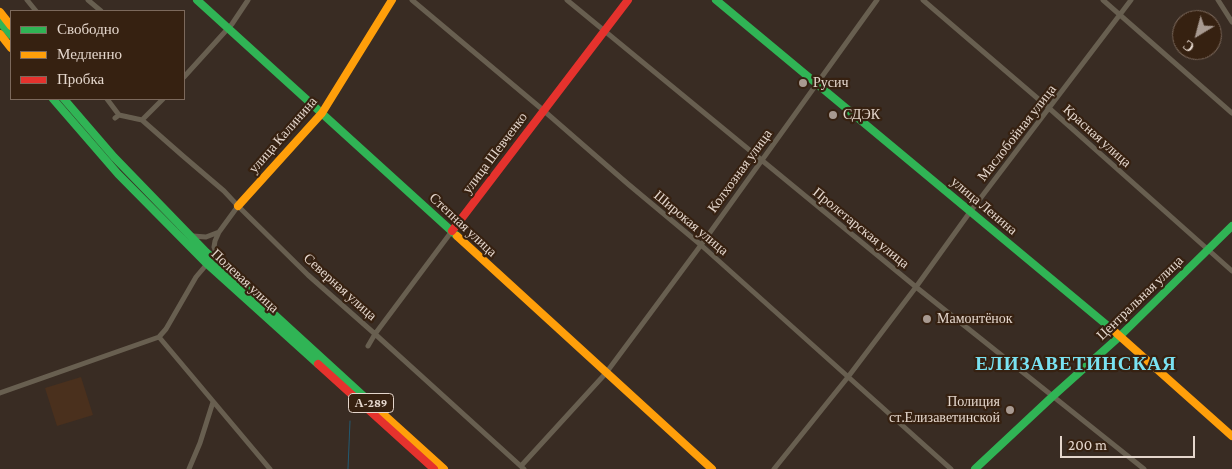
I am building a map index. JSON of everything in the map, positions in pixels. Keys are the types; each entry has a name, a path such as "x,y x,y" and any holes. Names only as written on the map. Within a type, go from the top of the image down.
{"main road":[{"name":"Степная улица","path":"197,0 712,469"},
{"name":"улица Калинина","path":"238,206 322,113 392,0"},
{"name":"улица Шевченко","path":"452,231 628,0"},
{"name":"улица Ленина","path":"716,0 1120,336 1232,436"},
{"path":"0,12 10,25"},
{"path":"0,22 10,34"},
{"path":"0,34 10,47"},
{"name":"Полевая улица","path":"54,100 118,174 207,263 434,469"},
{"name":"Полевая улица","path":"67,100 114,157 183,230 444,469"},
{"name":"Центральная улица","path":"975,469 1120,336 1232,226"}],"street":[{"path":"27,0 35,10"},
{"path":"88,0 99,10"},
{"path":"185,76 229,28 248,0"},
{"name":"Широкая улица","path":"412,0 701,245 951,469"},
{"name":"Пролетарская улица","path":"566,0 916,287 1144,469"},
{"name":"Колхозная улица","path":"522,468 606,373 701,245 877,0"},
{"name":"Красная улица","path":"923,0 1050,109 1232,271"},
{"path":"1103,0 1232,113"},
{"name":"Маслобойная улица","path":"774,469 848,377 1131,0"},
{"path":"1218,0 1232,22"},
{"path":"108,100 117,116 142,120 162,100"},
{"name":"Северная улица","path":"142,120 224,192 308,275 522,468"},
{"name":"улица Калинина","path":"219,232 238,206"},
{"path":"183,230 193,236 200,237 206,237 219,232"},
{"name":"улица Шевченко","path":"368,346 452,231"},
{"name":"А-289","path":"219,232 214,247 217,257 225,270"},
{"path":"0,393 159,337 166,329 196,277 207,263"},
{"path":"159,337 270,469"},
{"path":"189,469 200,443 213,402"}],"shaded area":[{"path":"81,377 93,415 57,426 45,388"}],"waterway":[{"path":"348,469 350,421"}],"traffic: fast":[{"path":"197,0 457,236"},
{"path":"716,0 1114,331"},
{"path":"0,22 10,34"},
{"path":"54,100 118,174 205,262 318,364"},
{"path":"65,100 114,157 206,252 382,413"},
{"path":"975,469 1120,336 1232,226"}],"traffic: slow":[{"path":"238,206 322,113 392,0"},
{"path":"0,12 10,25"},
{"path":"0,34 10,47"},
{"path":"457,236 712,469"},
{"path":"1114,331 1232,436"},
{"path":"382,413 444,469"}],"traffic: jam":[{"path":"452,231 628,0"},
{"path":"318,364 434,469"}],"place":[{"name":"Русич","path":"803,83"},
{"name":"СДЭК","path":"833,115"},
{"name":"Мамонтёнок","path":"927,319"},
{"name":"Полиция ст.Елизаветинской","path":"1010,410"}],"district":[{"name":"ЕЛИЗАВЕТИНСКАЯ","path":"1076,364"}]}
